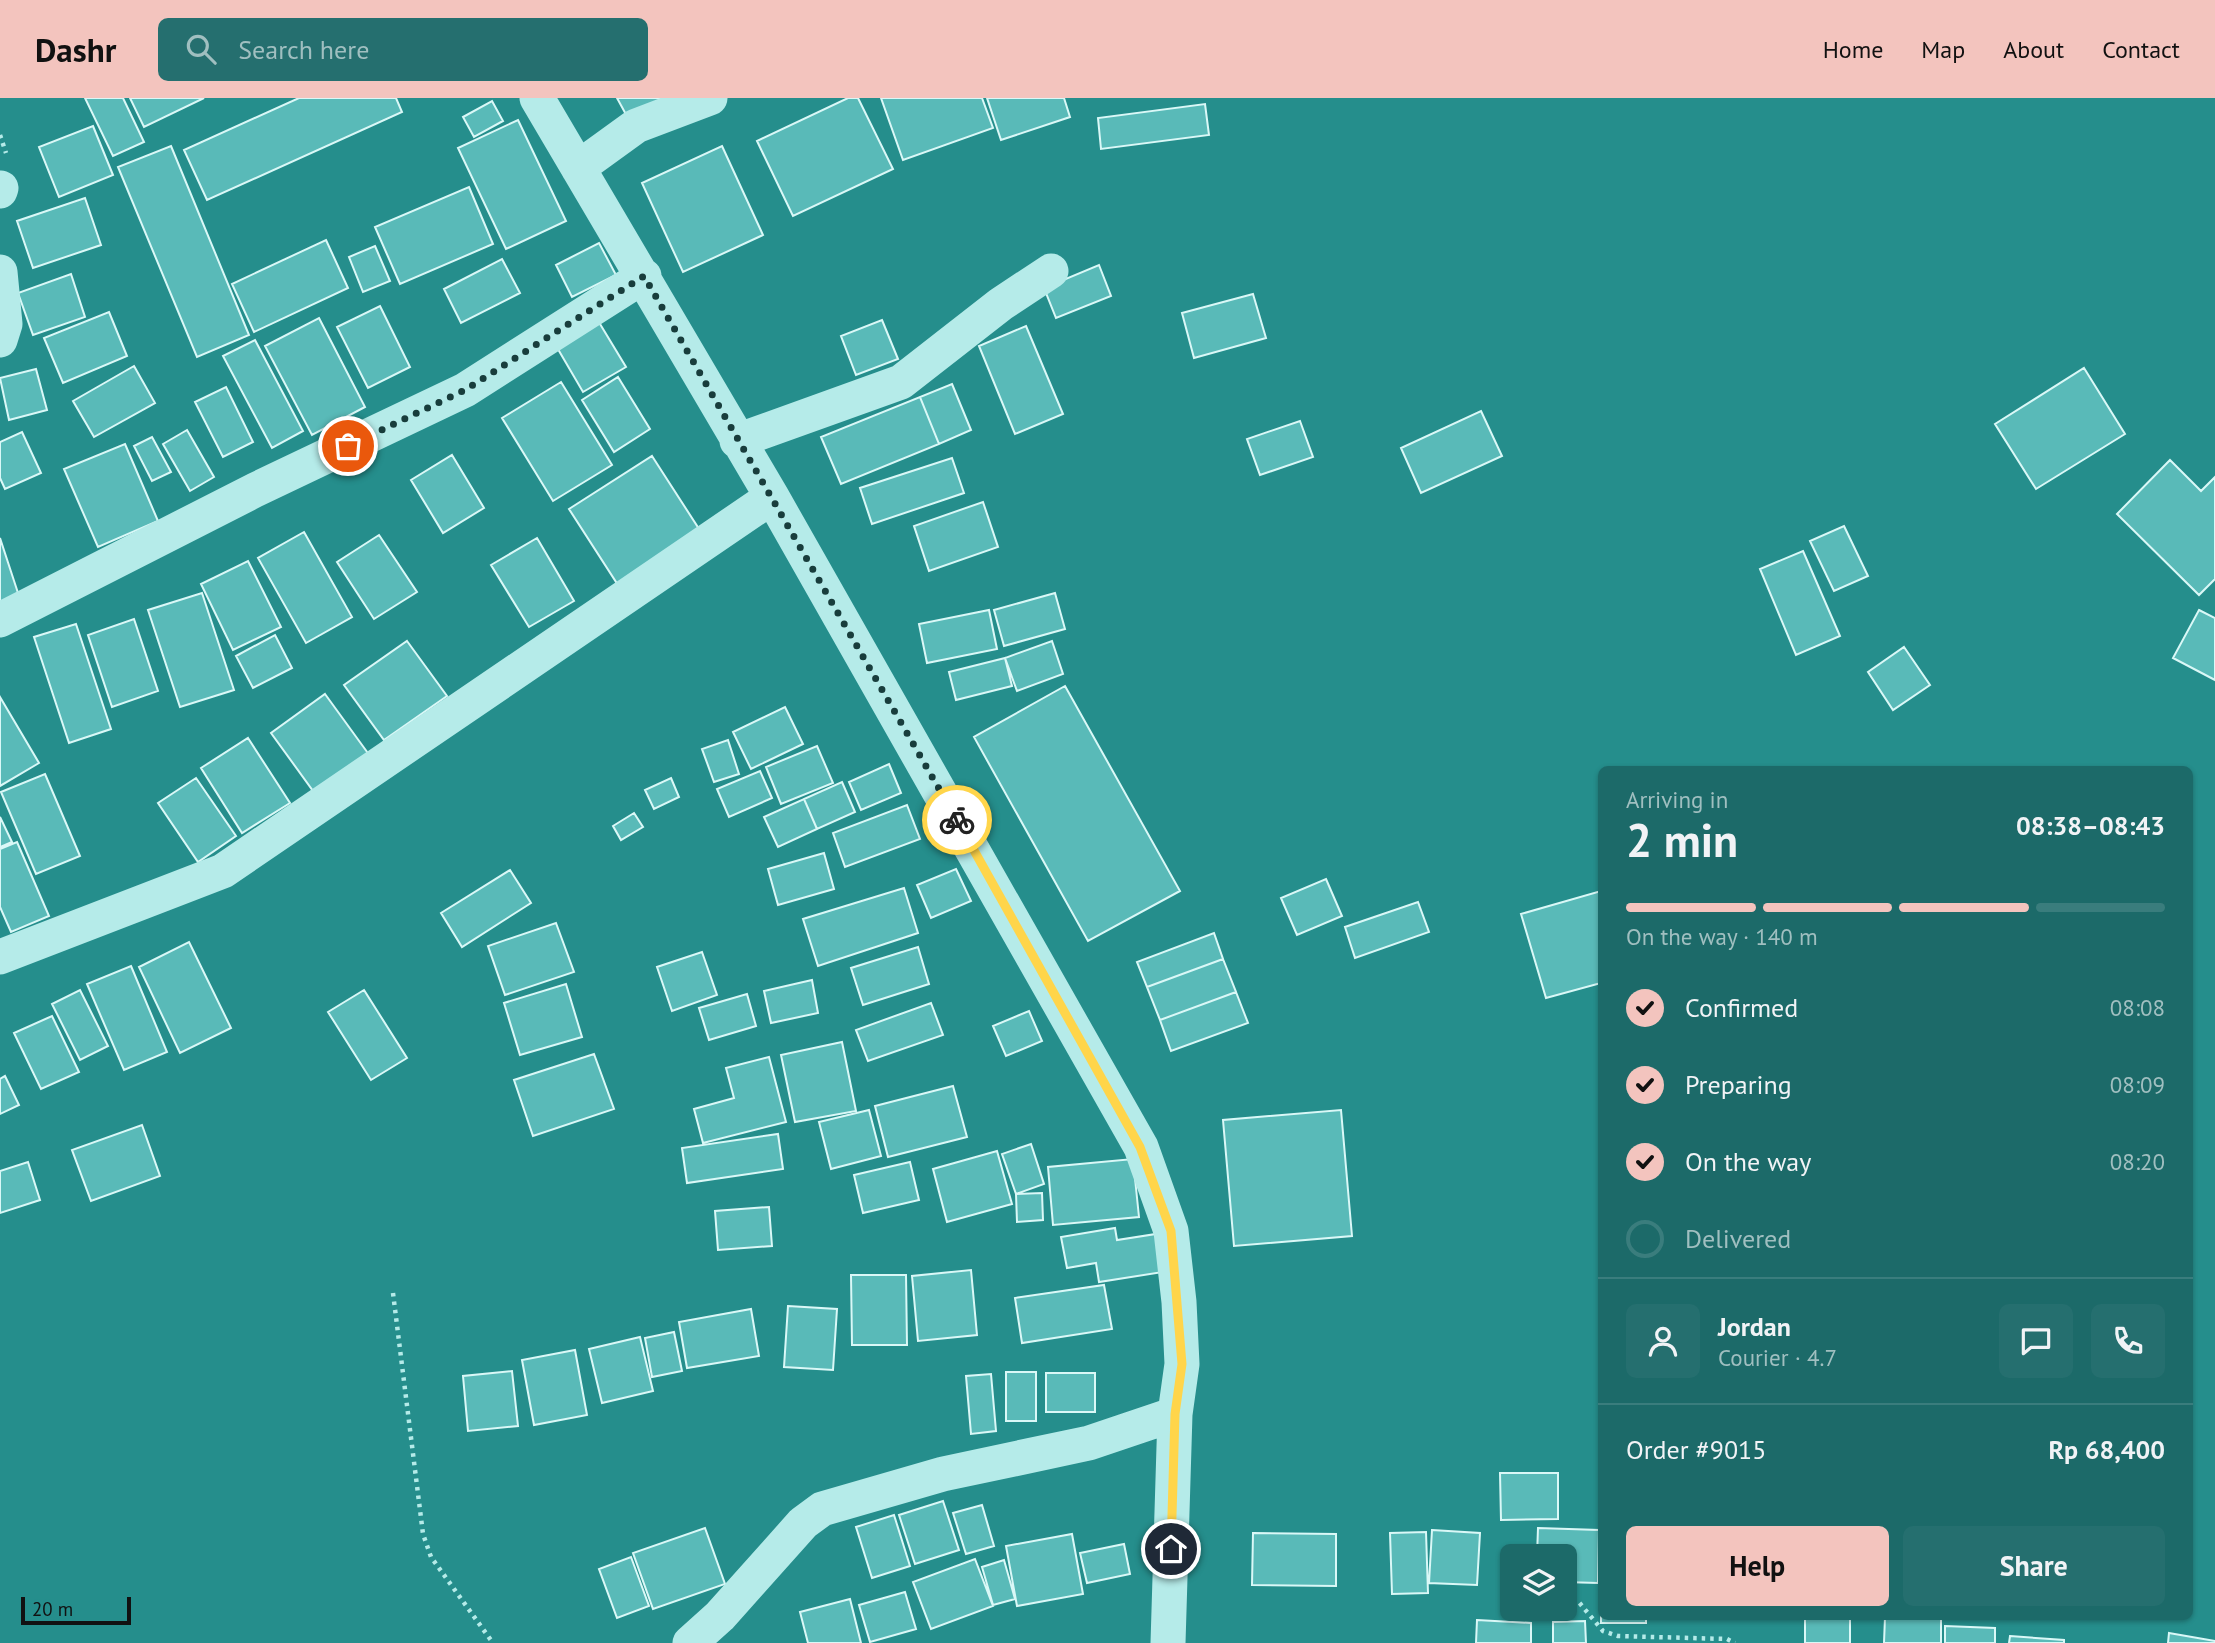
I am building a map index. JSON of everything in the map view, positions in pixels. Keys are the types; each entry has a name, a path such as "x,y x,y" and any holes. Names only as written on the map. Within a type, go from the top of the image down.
{"street":[{"path":"537,98 644,276 737,442 772,497 1140,1147 1171,1231 1182,1364 1175,1414 1168,1643"},
{"path":"578,168 636,126 710,98"},
{"path":"737,442 901,382 1001,304 1051,271"},
{"path":"0,272 5,324 0,340"},
{"path":"0,620 255,490 465,390 644,276"},
{"path":"0,957 223,871 772,497"},
{"path":"690,1643 720,1616 803,1522 822,1508 943,1474 1089,1443 1175,1414"}],"path":[{"path":"393,1293 423,1534 431,1557 493,1643"},
{"path":"1577,1600 1603,1631 1618,1636 1727,1639 1735,1643"}],"building":[{"path":"85,98 123,98 144,142 113,156"},
{"path":"130,98 204,98 144,127"},
{"path":"299,98 396,98 402,112 207,200 184,150"},
{"path":"617,98 672,98 629,120"},
{"path":"848,98 858,98 893,169 793,216 757,141"},
{"path":"881,98 982,98 993,128 903,160"},
{"path":"987,98 1064,98 1070,117 1001,140"},
{"path":"492,101 503,121 474,137 463,117"},
{"path":"1205,104 1209,135 1101,149 1098,118"},
{"path":"518,120 566,221 506,249 458,148"},
{"path":"93,126 113,175 59,197 39,147"},
{"path":"171,146 249,335 197,357 118,167"},
{"path":"722,146 763,235 683,272 642,183"},
{"path":"469,187 493,244 400,284 375,227"},
{"path":"85,198 101,245 33,268 17,221"},
{"path":"326,240 348,288 254,332 232,284"},
{"path":"599,243 616,275 572,297 556,265"},
{"path":"375,246 390,281 363,292 349,257"},
{"path":"502,259 520,293 461,323 444,289"},
{"path":"1099,265 1111,296 1056,318 1044,288"},
{"path":"71,274 85,317 33,335 18,293"},
{"path":"1253,294 1266,338 1194,358 1182,313"},
{"path":"380,306 410,367 368,388 337,327"},
{"path":"109,312 127,356 63,383 44,338"},
{"path":"319,318 365,407 312,435 265,346"},
{"path":"597,319 626,367 583,392 555,344"},
{"path":"882,320 898,359 856,375 841,336"},
{"path":"1026,326 1063,414 1015,434 979,346"},
{"path":"255,340 303,431 272,448 223,356"},
{"path":"134,366 155,403 94,437 73,401"},
{"path":"2084,368 2125,434 2036,489 1995,424"},
{"path":"36,369 47,410 9,420 0,378"},
{"path":"618,377 650,429 614,452 582,400"},
{"path":"561,382 612,465 553,501 502,418"},
{"path":"952,384 971,430 939,444 920,397"},
{"path":"226,387 253,442 223,457 195,402"},
{"path":"920,397 939,444 841,484 821,437"},
{"path":"1481,411 1502,456 1421,493 1401,448"},
{"path":"1300,421 1313,457 1260,475 1247,439"},
{"path":"187,430 214,477 190,491 163,444"},
{"path":"22,432 41,473 5,489 0,478 0,442"},
{"path":"152,437 171,472 152,481 134,446"},
{"path":"125,444 158,521 98,547 64,469"},
{"path":"452,455 484,508 443,533 411,480"},
{"path":"652,456 701,532 618,585 569,509"},
{"path":"952,458 964,493 872,524 860,488"},
{"path":"2170,460 2201,491 2215,477 2215,579 2199,595 2117,514"},
{"path":"983,502 998,547 929,571 914,526"},
{"path":"1844,526 1868,576 1834,591 1810,541"},
{"path":"304,532 352,617 306,643 258,558"},
{"path":"379,535 417,592 374,619 337,562"},
{"path":"0,538 19,596 0,602"},
{"path":"537,538 574,601 529,627 491,565"},
{"path":"1803,551 1840,636 1796,655 1760,569"},
{"path":"248,561 281,627 233,650 201,584"},
{"path":"202,593 234,690 180,707 148,610"},
{"path":"1055,593 1065,629 1004,646 994,610"},
{"path":"989,610 997,649 927,663 919,624"},
{"path":"2199,610 2215,618 2215,680 2173,658"},
{"path":"134,619 158,691 112,707 88,635"},
{"path":"76,624 111,729 69,743 34,637"},
{"path":"275,635 292,668 253,688 236,656"},
{"path":"407,641 447,696 384,740 344,685"},
{"path":"1052,641 1063,674 1017,691 1005,658"},
{"path":"1904,647 1930,685 1893,710 1868,672"},
{"path":"1005,658 1012,686 956,700 949,672"},
{"path":"1065,686 1180,891 1088,941 974,737"},
{"path":"325,694 370,756 316,795 271,733"},
{"path":"0,697 39,763 0,786"},
{"path":"785,707 803,744 751,769 733,732"},
{"path":"248,738 290,803 242,833 201,768"},
{"path":"728,740 739,774 714,782 702,749"},
{"path":"817,746 833,783 781,804 766,767"},
{"path":"889,764 901,793 861,810 849,782"},
{"path":"760,771 772,798 729,817 717,789"},
{"path":"45,774 80,856 36,874 1,792"},
{"path":"196,778 236,836 198,862 158,803"},
{"path":"671,778 679,797 654,809 645,790"},
{"path":"842,782 855,812 817,829 804,799"},
{"path":"804,799 817,829 778,847 764,817"},
{"path":"907,805 920,839 845,867 833,833"},
{"path":"634,813 643,827 621,840 613,826"},
{"path":"0,817 12,842 0,847"},
{"path":"17,842 49,916 11,932 0,907 0,849"},
{"path":"824,853 834,889 778,905 768,869"},
{"path":"956,869 971,901 931,918 917,885"},
{"path":"510,870 531,903 462,947 441,913"},
{"path":"1326,879 1342,916 1297,935 1281,898"},
{"path":"904,888 918,933 818,966 803,919"},
{"path":"1598,892 1598,984 1546,998 1521,914"},
{"path":"1418,902 1429,932 1355,958 1345,927"},
{"path":"556,923 574,972 505,995 488,946"},
{"path":"1214,933 1223,959 1147,987 1137,962"},
{"path":"189,942 231,1028 180,1053 139,967"},
{"path":"918,947 929,984 863,1005 851,968"},
{"path":"702,952 717,995 672,1011 657,967"},
{"path":"1223,959 1236,992 1160,1020 1147,987"},
{"path":"131,966 167,1052 124,1070 87,984"},
{"path":"812,980 818,1013 771,1023 764,991"},
{"path":"566,984 582,1037 520,1055 504,1003"},
{"path":"80,990 108,1046 80,1060 52,1004"},
{"path":"364,990 407,1058 371,1080 328,1012"},
{"path":"1236,992 1248,1023 1171,1051 1160,1020"},
{"path":"747,994 756,1026 709,1040 699,1008"},
{"path":"931,1003 943,1035 868,1061 856,1030"},
{"path":"1029,1011 1042,1041 1006,1056 993,1026"},
{"path":"52,1016 79,1072 41,1089 14,1033"},
{"path":"842,1042 856,1111 795,1122 781,1055"},
{"path":"594,1054 614,1109 533,1136 514,1080"},
{"path":"769,1057 786,1122 703,1143 694,1109 734,1098 726,1068"},
{"path":"5,1076 19,1105 0,1114 0,1079"},
{"path":"953,1086 967,1137 888,1157 875,1106"},
{"path":"869,1110 881,1156 831,1169 819,1122"},
{"path":"1341,1110 1352,1236 1234,1246 1223,1120"},
{"path":"142,1125 160,1176 91,1201 72,1150"},
{"path":"778,1134 783,1169 687,1183 682,1148"},
{"path":"1031,1144 1044,1184 1016,1194 1002,1154"},
{"path":"997,1151 1012,1204 947,1222 933,1169"},
{"path":"1133,1159 1139,1217 1053,1225 1048,1167"},
{"path":"28,1162 40,1200 0,1213 0,1171"},
{"path":"910,1162 919,1200 863,1213 854,1175"},
{"path":"1042,1193 1043,1220 1017,1222 1016,1194"},
{"path":"769,1207 772,1246 718,1250 715,1211"},
{"path":"1115,1228 1117,1240 1156,1234 1163,1272 1099,1282 1096,1263 1067,1268 1061,1237"},
{"path":"971,1270 977,1335 918,1341 912,1276"},
{"path":"851,1275 906,1275 907,1345 852,1345"},
{"path":"1104,1285 1112,1329 1022,1343 1015,1298"},
{"path":"788,1306 837,1309 833,1370 784,1367"},
{"path":"751,1309 759,1356 687,1368 679,1322"},
{"path":"674,1332 682,1371 652,1377 645,1338"},
{"path":"640,1337 653,1391 602,1403 589,1349"},
{"path":"575,1350 587,1415 534,1425 522,1360"},
{"path":"512,1371 518,1426 468,1431 463,1376"},
{"path":"1006,1372 1036,1372 1036,1421 1006,1421"},
{"path":"1046,1373 1095,1373 1095,1412 1046,1412"},
{"path":"991,1374 996,1431 971,1434 966,1376"},
{"path":"1500,1473 1558,1473 1558,1519 1501,1520"},
{"path":"943,1501 959,1550 915,1564 899,1515"},
{"path":"982,1505 994,1546 966,1554 953,1513"},
{"path":"894,1515 910,1566 872,1578 856,1527"},
{"path":"705,1528 725,1584 653,1609 633,1553"},
{"path":"1538,1528 1598,1530 1598,1583 1577,1582 1577,1544 1537,1544"},
{"path":"1432,1530 1480,1533 1477,1585 1429,1583"},
{"path":"1426,1532 1428,1593 1392,1594 1390,1533"},
{"path":"1253,1533 1336,1534 1336,1586 1252,1585"},
{"path":"1072,1534 1083,1594 1017,1606 1006,1546"},
{"path":"1124,1544 1130,1574 1087,1583 1080,1553"},
{"path":"631,1557 649,1606 617,1618 599,1569"},
{"path":"975,1559 993,1606 931,1629 913,1582"},
{"path":"1004,1560 1015,1599 993,1605 982,1567"},
{"path":"905,1592 916,1629 870,1642 859,1605"},
{"path":"850,1599 861,1643 808,1643 800,1612"},
{"path":"1477,1620 1531,1623 1531,1643 1476,1643"},
{"path":"1601,1620 1646,1620 1646,1623 1601,1623"},
{"path":"1805,1620 1850,1620 1850,1643 1805,1643"},
{"path":"1885,1620 1941,1620 1941,1643 1884,1643"},
{"path":"1585,1621 1586,1643 1553,1643 1553,1622"},
{"path":"1945,1626 1995,1628 1995,1643 1945,1643"},
{"path":"2169,1633 2215,1641 2215,1643 2168,1643"},
{"path":"2010,1636 2064,1640 2064,1643 2009,1643"}],"way so far":[{"path":"348,446 465,390 644,276 737,442 772,497 957,820"}],"route":[{"path":"957,820 1140,1147 1160,1195 1171,1231 1179,1302 1182,1364 1175,1414 1171,1549"}]}
